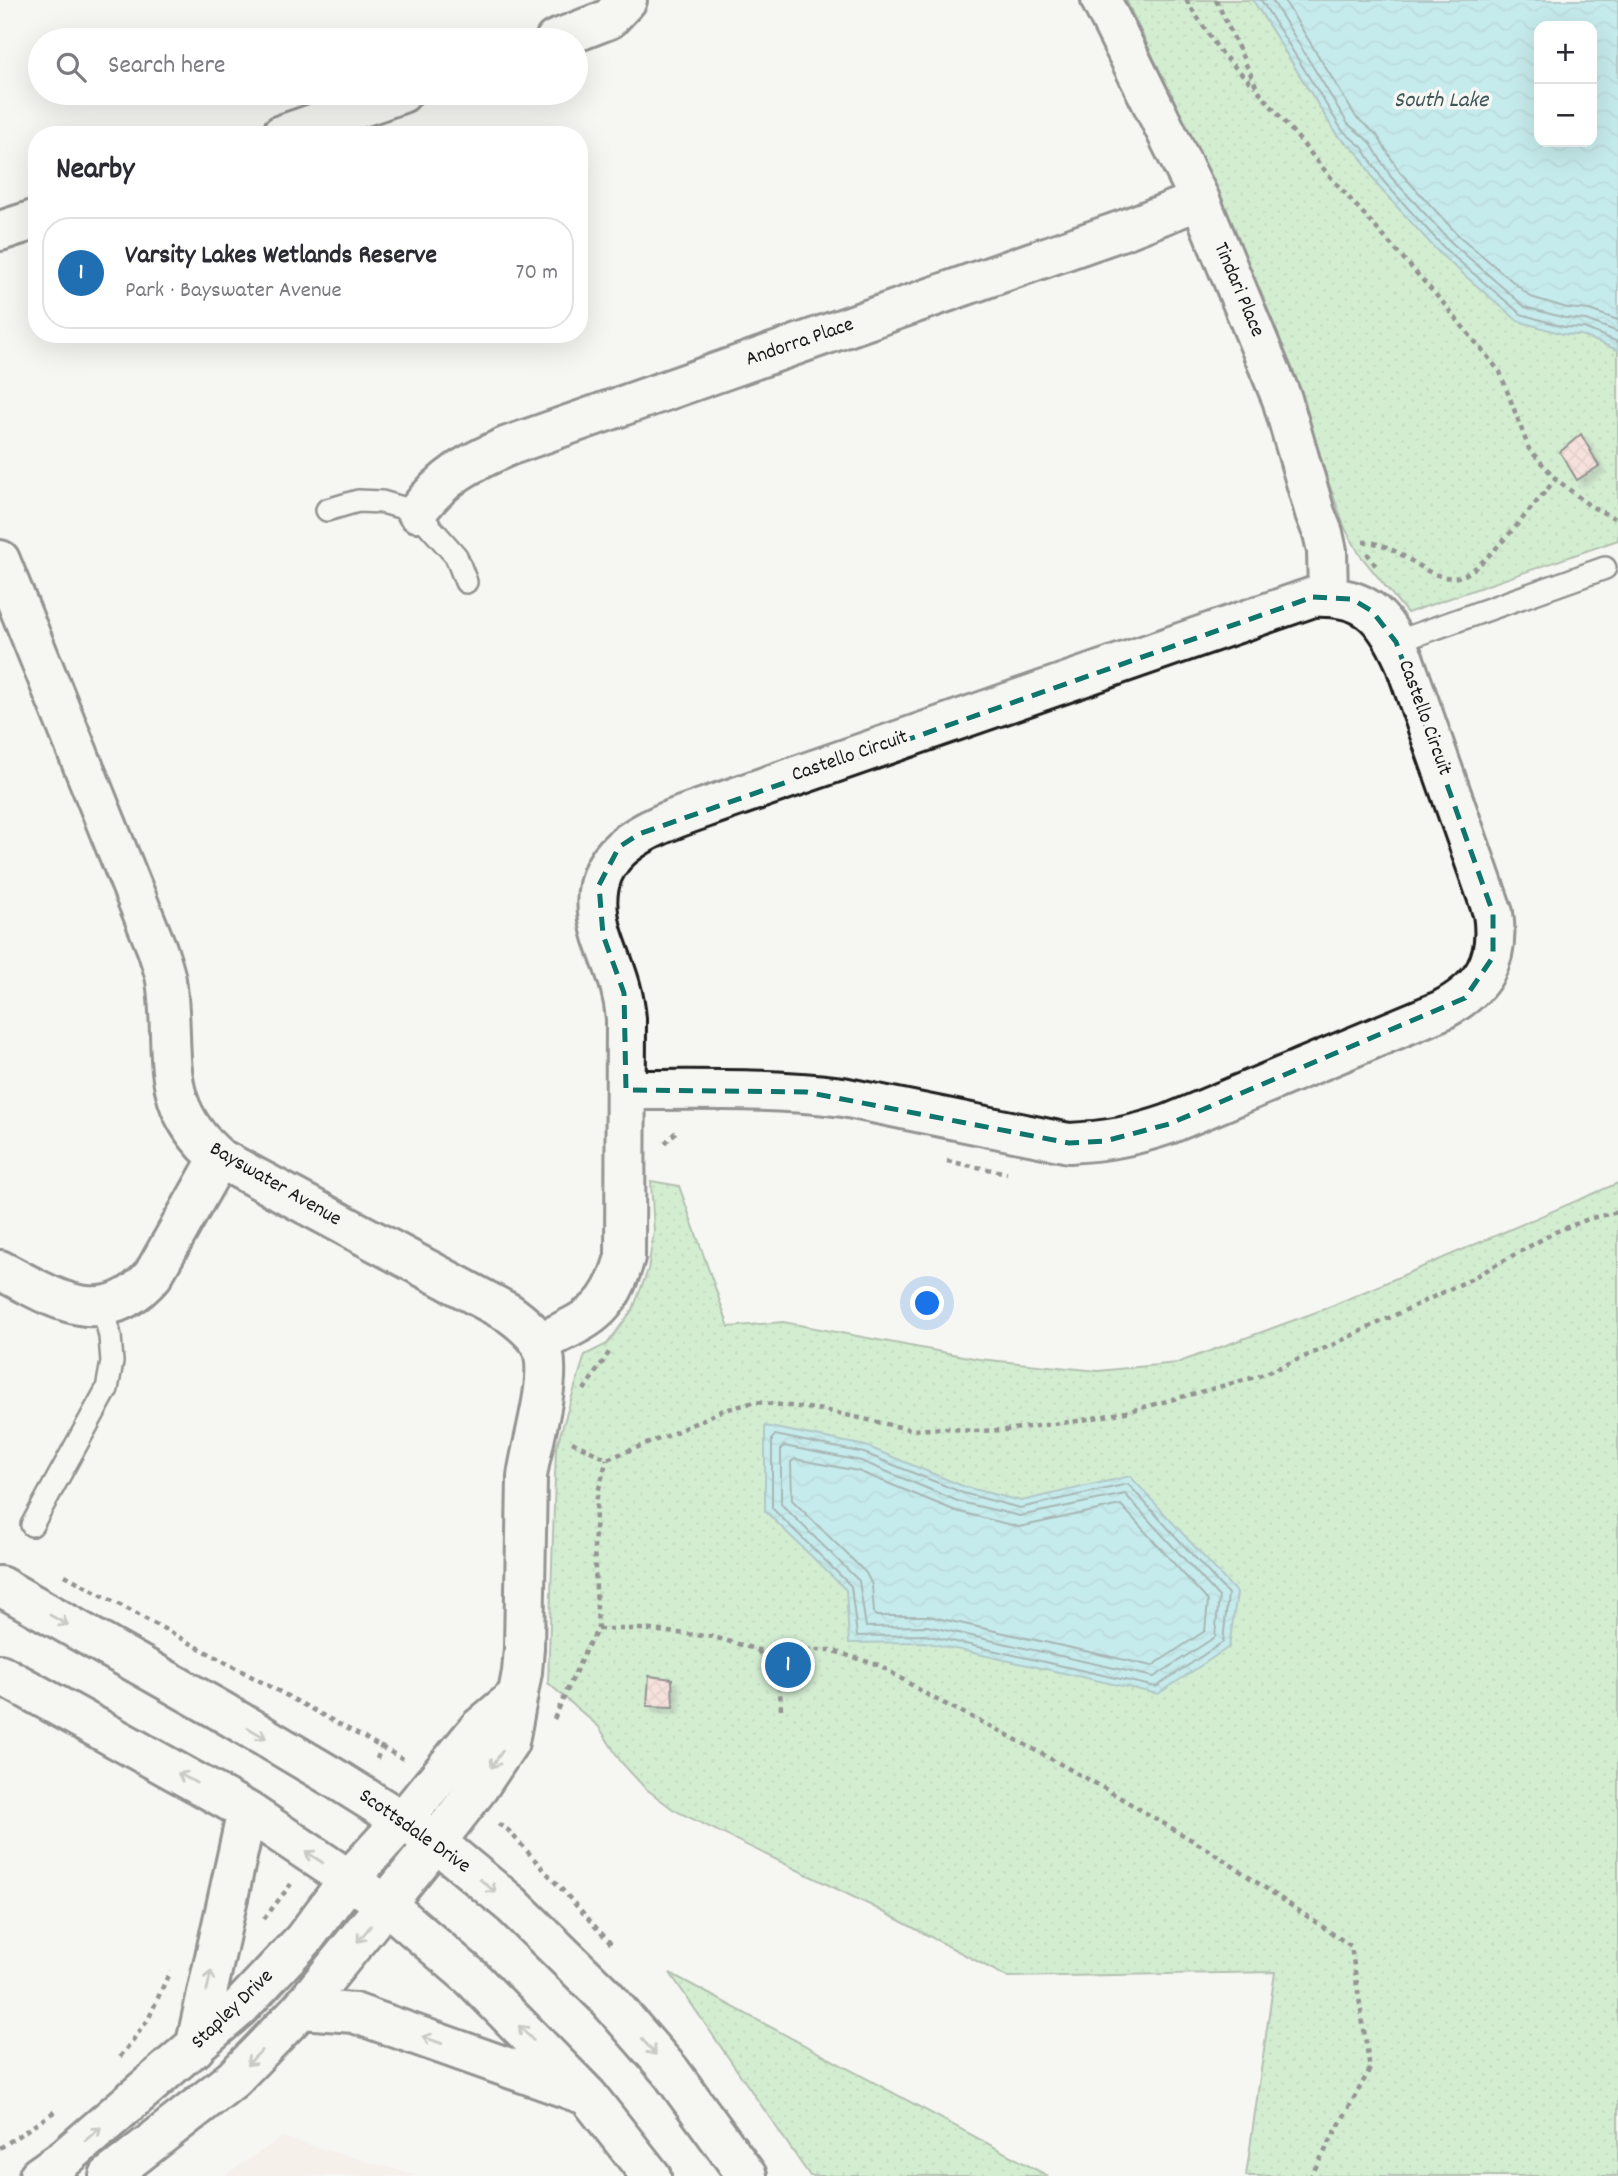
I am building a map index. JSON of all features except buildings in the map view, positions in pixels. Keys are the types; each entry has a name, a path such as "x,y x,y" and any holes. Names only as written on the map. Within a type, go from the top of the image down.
{"street":[{"path":"586,28 609,19 628,0"},
{"name":"Tindari Place","path":"1101,0 1200,200 1282,399 1323,533 1328,596"},
{"path":"307,126 367,105"},
{"name":"Andorra Place","path":"416,512 433,490 467,464 508,446 1200,200"},
{"path":"0,232 28,222"},
{"name":"Bayswater Avenue","path":"0,560 157,948 166,979 171,1068 177,1102 189,1126 219,1158 509,1313 523,1323 540,1343"},
{"name":"Castello Circuit","path":"540,1343 588,1319 600,1310 612,1295 625,1257 624,993 598,913 599,885 607,864 620,847 639,834 730,799 1312,597 1352,599 1372,611 1396,642 1493,913 1496,935 1493,957 1465,998 1169,1124 1137,1135 1105,1141 1069,1143 843,1097 806,1092 768,1089 626,1090"},
{"path":"0,1270 60,1301 81,1307 103,1307 120,1301 140,1290 153,1275 219,1158"},
{"path":"109,2176 233,2079 301,2009 479,1787 509,1742 524,1648 527,1477 534,1431 546,1385 546,1361 540,1343"},
{"name":"Scottsdale Drive","path":"0,1586 232,1718 436,1842 512,1905 605,1996 671,2073 747,2176"},
{"path":"0,1674 247,1811 387,1905 472,1978 588,2096 652,2176"},
{"path":"402,1820 479,1728 518,1695"},
{"path":"195,2048 247,1811"},
{"name":"Stapley Drive","path":"39,2176 195,2048 240,2007 297,1947 349,1879 402,1820"},
{"path":"301,2009 354,2012 588,2096"}],"lane":[{"path":"327,510 358,501 382,502 416,512 456,556 466,582"},
{"path":"1396,642 1605,568"},
{"path":"32,1525 107,1389 112,1362 110,1336 103,1307"}],"path":[{"path":"1186,0 1221,53 1258,90 1326,173 1444,304 1500,372 1530,449 1556,479 1590,506 1618,520"},
{"path":"1216,0 1258,90"},
{"path":"1381,575 1361,543 1366,541 1384,546 1436,575 1466,575 1481,564 1556,479"},
{"path":"664,1144 679,1129 689,1128"},
{"path":"938,1159 1020,1175"},
{"path":"607,1459 721,1411 755,1402 824,1410 913,1430 1005,1430 1126,1412 1259,1376 1332,1345 1469,1280 1555,1232 1591,1218 1618,1212"},
{"path":"581,1397 584,1388 614,1345"},
{"path":"534,1431 580,1444 607,1459"},
{"path":"559,1712 572,1678 598,1629 594,1548 597,1496 607,1459"},
{"path":"55,1569 382,1745 412,1764"},
{"path":"598,1629 641,1629 715,1637 758,1650 830,1650 881,1666 931,1697 1002,1732 1113,1793 1212,1853 1351,1946 1370,2069 1311,2176"},
{"path":"758,1650 780,1690 781,1709"},
{"path":"377,1759 382,1745"},
{"path":"112,2066 148,2020 172,1966"},
{"path":"0,2148 63,2105"}],"highlighted area":[{"path":"1313,597 1352,599 1372,611 1396,642 1493,913 1493,957 1465,998 1169,1124 1105,1141 1069,1143 806,1092 626,1090 624,993 603,935 599,885 619,847 639,834"}],"shaded area":[{"path":"282,2137 418,2176 224,2176"}],"green space":[{"path":"1126,0 1253,0 1337,135 1358,153 1378,186 1563,334 1581,335 1618,350 1618,540 1407,613 1360,555 1345,528 1278,342 1197,149"},
{"path":"651,1181 679,1186 729,1327 783,1322 979,1359 1098,1371 1177,1363 1322,1310 1618,1183 1618,2176 1246,2176 1275,1972 1007,1977 870,1905 674,1810 645,1788 621,1762 599,1727 548,1683 556,1448 585,1355 607,1344 633,1309 648,1270 654,1231"},
{"path":"670,1973 1048,2176 810,2176"}],"water":[{"name":"South Lake","path":"1253,0 1618,0 1618,350 1581,335 1563,334 1518,321 1441,255 1378,186 1358,153 1337,135"},
{"path":"765,1426 866,1446 965,1487 1021,1501 1130,1476 1237,1593 1229,1647 1158,1694 924,1642 849,1643 846,1590 765,1511"}],"place":[{"name":"Varsity Lakes Wetlands Reserve","path":"788,1665"}]}
